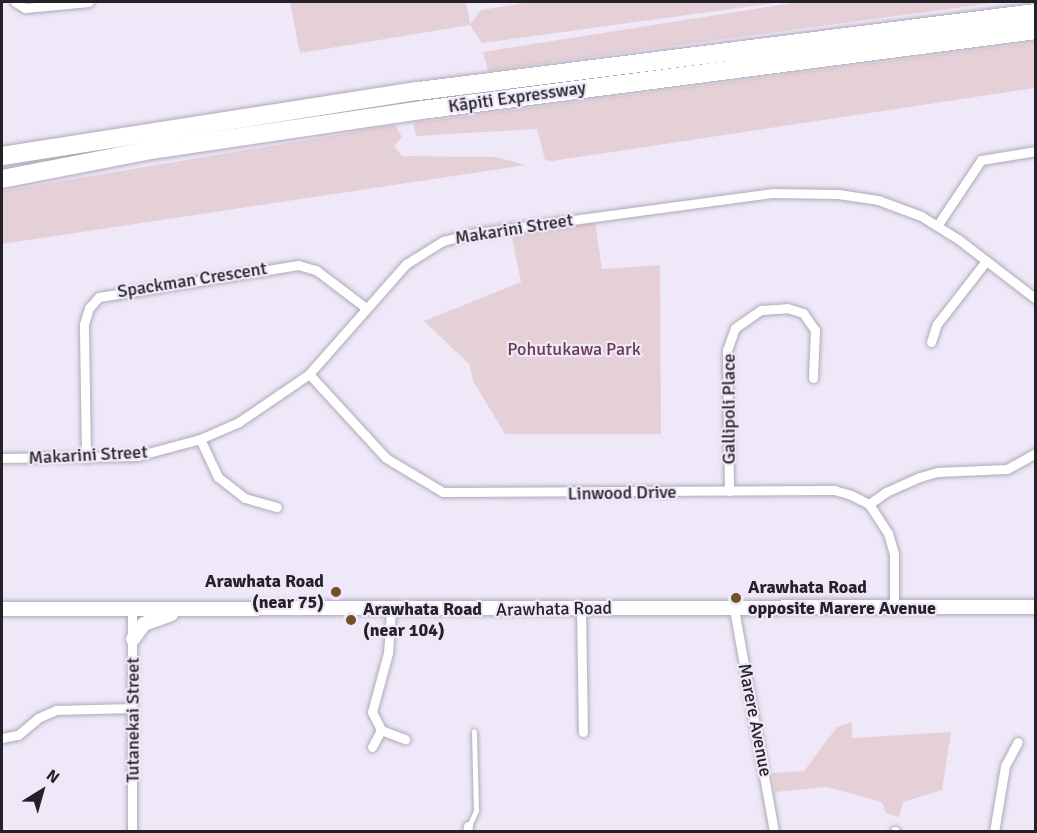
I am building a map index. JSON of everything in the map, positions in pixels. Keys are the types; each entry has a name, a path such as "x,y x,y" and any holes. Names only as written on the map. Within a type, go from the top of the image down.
{"highway":[{"name":"Kāpiti Expressway","path":"2,156 419,90 1035,13"},
{"name":"Kāpiti Expressway","path":"2,179 151,150 422,110 1035,30"}],"main road":[{"name":"Arawhata Road","path":"2,609 391,611 582,608 1035,608"},
{"path":"133,639 144,624 179,611"}],"street":[{"path":"15,2 25,8 89,2"},
{"path":"937,225 981,160 1035,151"},
{"name":"Makarini Street","path":"2,458 138,456 200,439 250,416 309,374 396,272 416,256 443,241 469,234 773,193 804,192 878,200 937,225 1035,299"},
{"path":"931,342 937,324 986,261"},
{"name":"Spackman Crescent","path":"86,458 84,324 89,308 99,297 298,265 316,270 366,308"},
{"name":"Gallipoli Place","path":"729,491 727,350 735,328 761,310 787,308 803,314 815,330 813,378"},
{"name":"Linwood Drive","path":"309,374 386,458 443,492 834,490 869,504"},
{"path":"200,439 218,477 245,498 277,507"},
{"path":"894,608 894,554 880,518 869,504 885,492 920,477 937,472 1007,469 1035,453"},
{"path":"582,608 583,732"},
{"name":"Tutanekai Street","path":"132,609 132,831"},
{"name":"Marere Avenue","path":"734,609 774,831"},
{"path":"391,611 388,653 372,712 381,730 405,739"},
{"path":"2,738 18,735 38,718 56,710 133,708"},
{"path":"372,747 381,730"},
{"path":"994,831 1005,766 1018,742"}],"lane":[{"path":"468,829 476,812 474,732"}],"green space":[{"path":"290,2 466,2 470,24 481,10 532,2 782,2 482,43 470,25 300,53"},
{"path":"798,2 1000,2 488,71 483,52"},
{"path":"1035,42 1035,88 552,161 545,160 537,129 416,136 413,123"},
{"path":"395,125 402,137 394,146 402,156 496,157 526,165 2,244 2,191"},
{"name":"Pohutukawa Park","path":"595,223 602,269 660,265 661,434 505,434 473,381 470,365 424,321 521,282 511,233"},
{"path":"852,722 852,738 951,732 942,790 903,802 899,817 886,813 882,802 827,787 775,792 772,773 804,771 837,727"}],"place":[{"name":"Arawhata Road (near 75)","path":"336,592"},
{"name":"Arawhata Road opposite Marere Avenue","path":"736,598"},
{"name":"Arawhata Road (near 104)","path":"351,620"}]}
